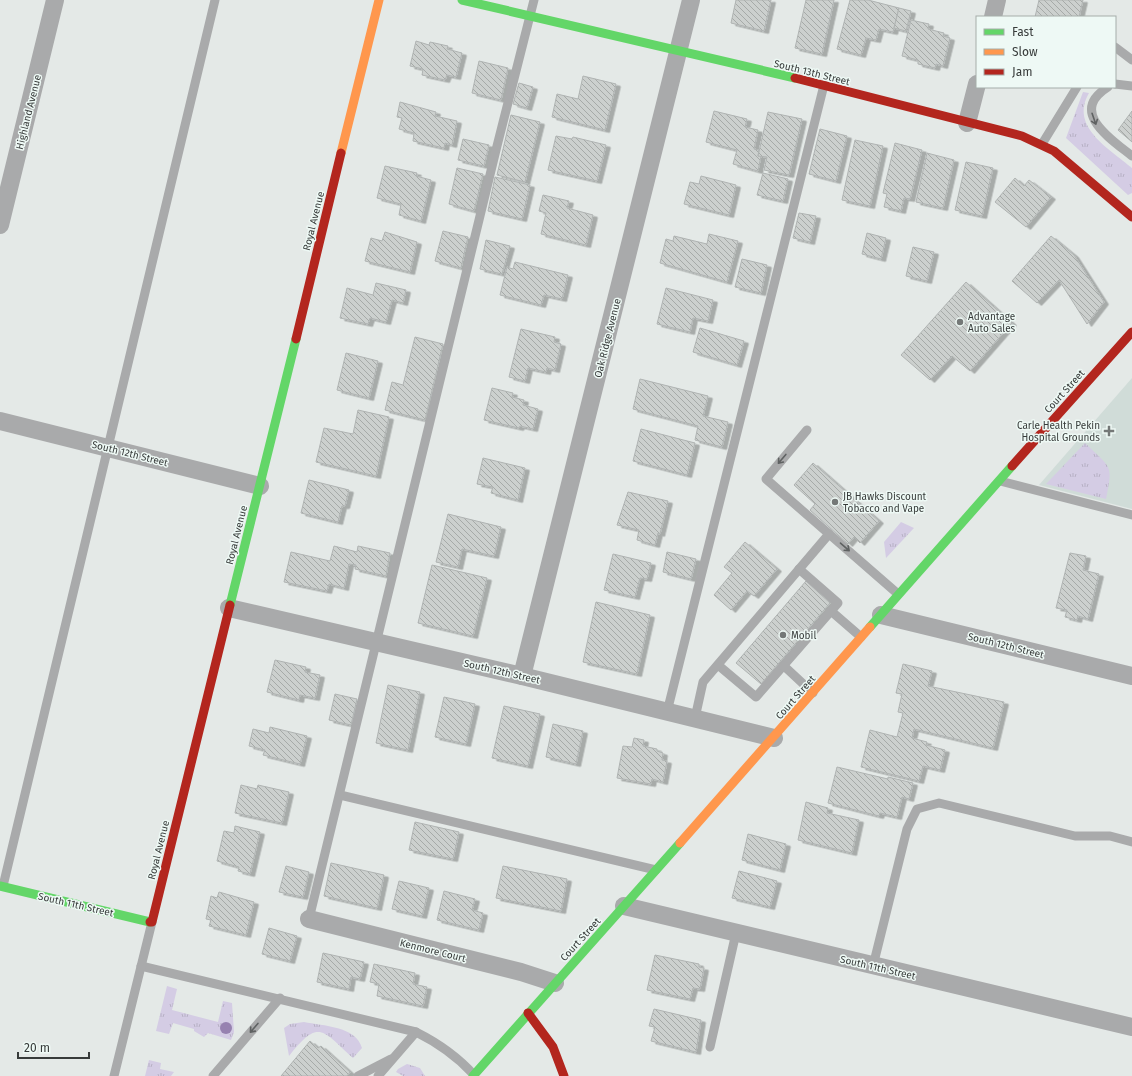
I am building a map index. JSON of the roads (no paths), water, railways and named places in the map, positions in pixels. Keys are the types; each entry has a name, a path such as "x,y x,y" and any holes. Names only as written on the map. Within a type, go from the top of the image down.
{"street":[{"name":"Highland Avenue","path":"0,225 55,0"},
{"name":"Royal Avenue","path":"152,922 379,0"},
{"name":"South 13th Street","path":"462,0 530,17 679,50 1022,136 1042,144 1054,151 1132,217"},
{"name":"Oak Ridge Avenue","path":"522,676 691,0"},
{"path":"993,16 997,0"},
{"path":"968,122 976,88"},
{"name":"Court Street","path":"474,1075 555,982 774,738 998,481 1132,332"},
{"name":"South 12th Street","path":"0,421 260,486"},
{"name":"South 12th Street","path":"229,608 522,676 774,738"},
{"name":"South 12th Street","path":"881,615 1132,676"},
{"name":"South 11th Street","path":"2,886 152,922"},
{"name":"South 11th Street","path":"624,906 1132,1027"},
{"name":"Kenmore Court","path":"309,919 521,972 555,982"},
{"path":"528,1013 553,1047 564,1076"}],"lane":[{"path":"2,886 215,0"},
{"path":"309,919 497,146 534,0"},
{"path":"1116,48 1132,60"},
{"path":"1116,84 1132,86"},
{"path":"667,712 824,86"},
{"path":"1042,144 1076,88"},
{"path":"1107,88 1097,96 1091,108 1093,119 1098,128 1132,156"},
{"path":"807,430 766,479 898,594"},
{"path":"998,481 1132,515"},
{"path":"695,718 703,682 829,534"},
{"path":"718,665 756,697 838,603 799,569"},
{"path":"831,611 861,637"},
{"path":"784,666 813,693"},
{"path":"340,795 656,870"},
{"path":"873,966 907,829 917,809 939,803 1075,836 1110,836 1132,842"},
{"name":"Royal Avenue","path":"114,1076 152,922"},
{"path":"710,1047 736,933"},
{"path":"141,966 280,998 416,1032 434,1041 460,1059 474,1075"},
{"path":"213,1076 280,998"},
{"path":"378,1076 416,1032"},
{"path":"358,1076 393,1058"}],"place":[{"name":"Advantage Auto Sales","path":"960,322"},
{"name":"Carle Health Pekin Hospital Grounds","path":"1109,431"},
{"name":"JB Hawks Discount Tobacco and Vape","path":"835,502"},
{"name":"Mobil","path":"783,635"}]}
